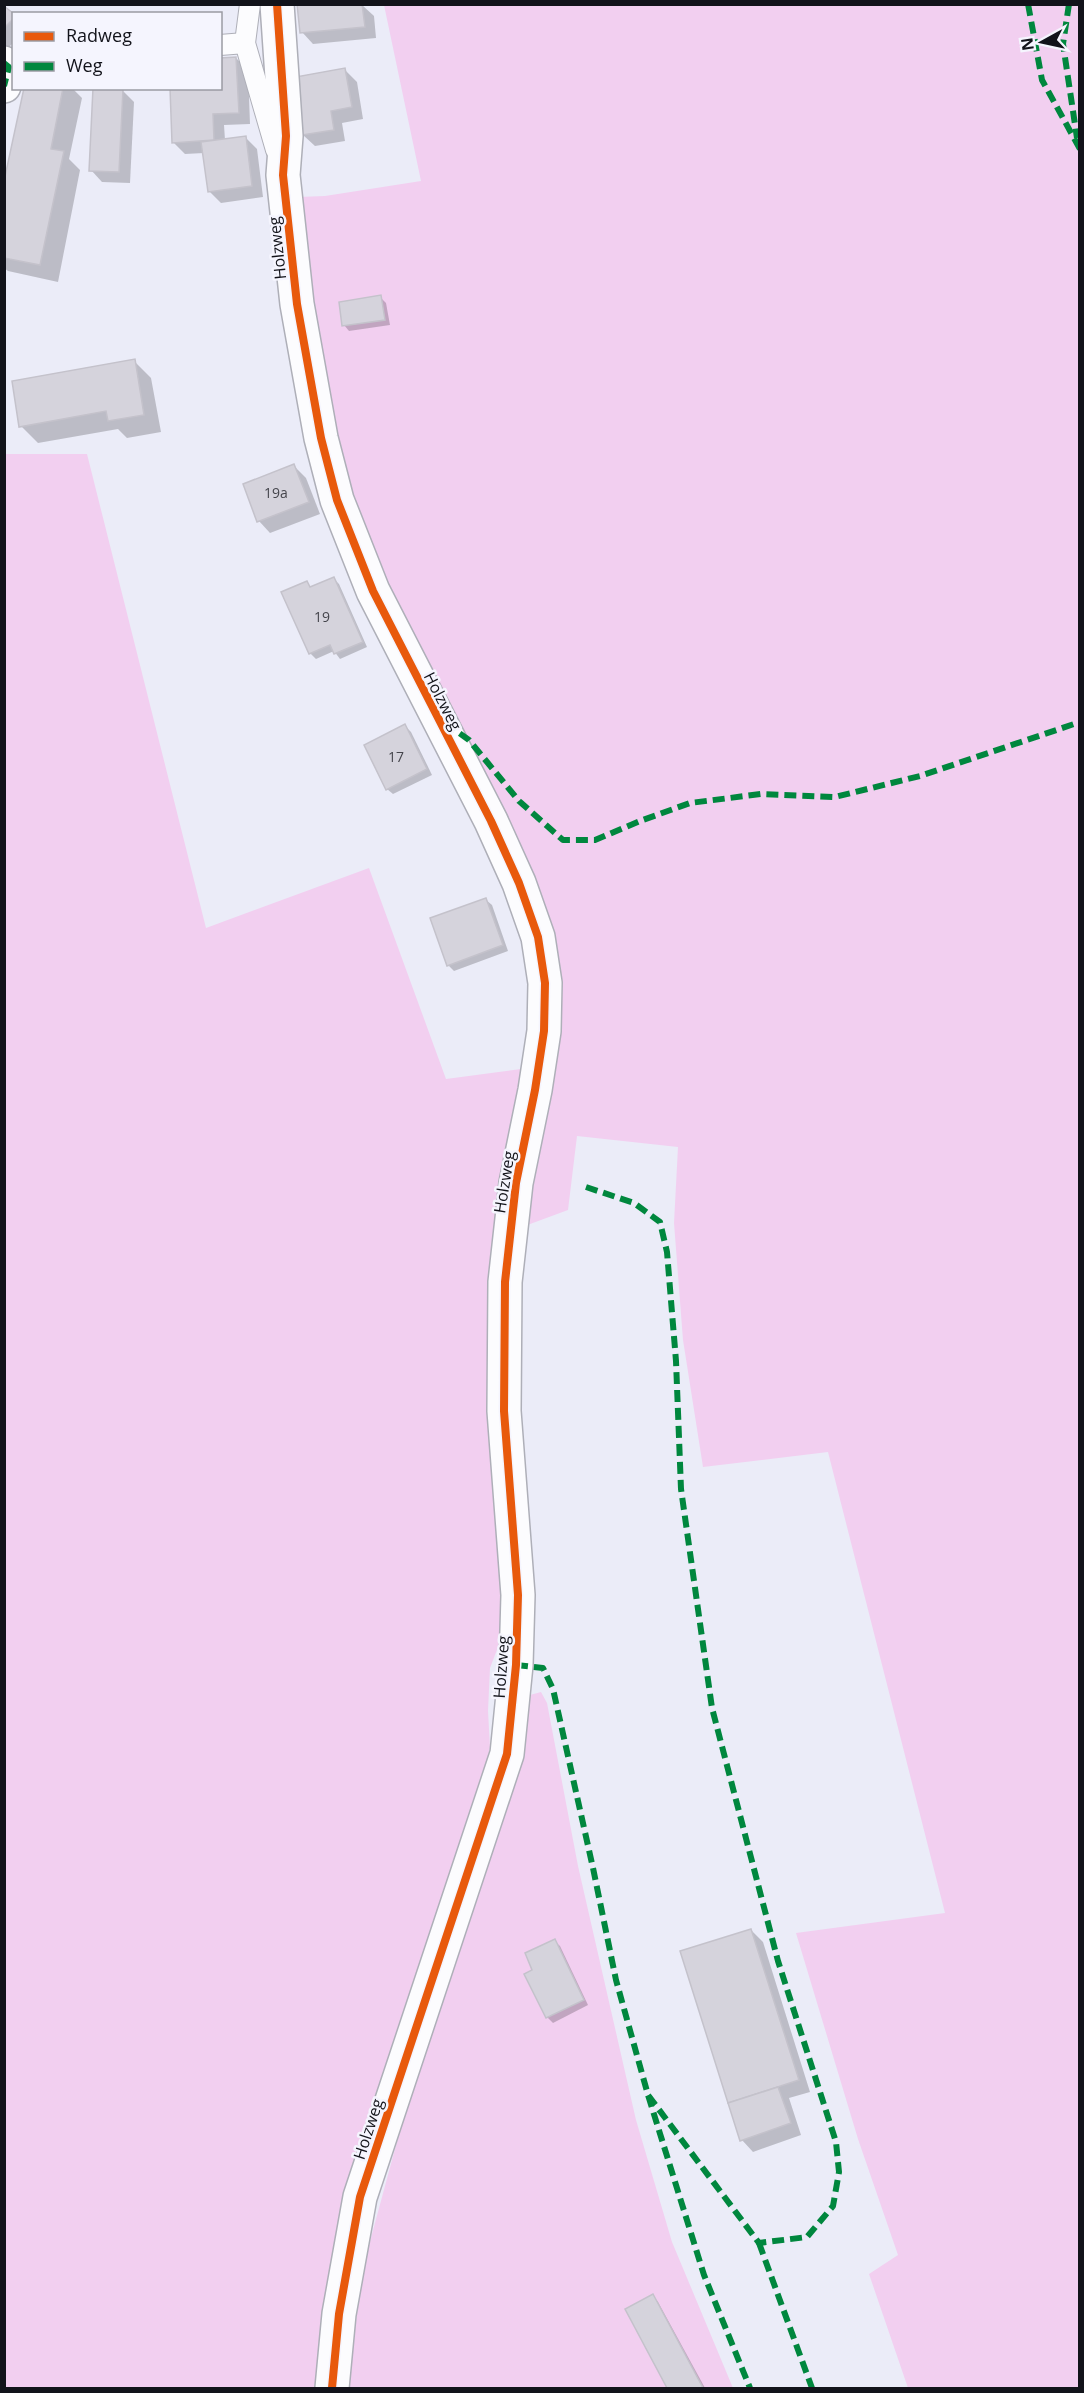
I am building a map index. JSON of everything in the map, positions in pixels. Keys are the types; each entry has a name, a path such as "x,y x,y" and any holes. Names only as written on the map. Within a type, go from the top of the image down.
{"street":[{"name":"Holzweg","path":"278,4 286,136 283,175 297,304 321,438 337,500 373,591 435,716 491,821 519,883 538,937 545,983 544,1031 535,1090 516,1183 505,1282 504,1411 518,1595 516,1665 507,1755 360,2197 339,2314 332,2388"}],"lane":[{"name":"Holzweg","path":"250,4 245,43 283,175"},
{"path":"222,45 245,43"}],"shaded area":[{"path":"384,5 1079,5 1079,2388 908,2388 869,2274 898,2255 858,2139 796,1933 945,1913 828,1452 703,1467 683,1340 674,1223 678,1147 577,1136 568,1210 522,1227 558,1001 412,650 331,441 298,197 325,196 421,181"},
{"path":"4,454 87,454 206,928 369,868 446,1079 528,1068 503,1634 490,1668 488,1711 490,1747 478,1801 390,2051 335,2254 314,2388 5,2388"},
{"path":"541,1692 547,1703 578,1866 636,2120 672,2242 733,2388 346,2388 365,2260 419,2060 520,1757 530,1695"}],"building":[{"path":"297,4 362,4 365,27 300,33"},
{"path":"4,6 12,12 12,20 4,28"},
{"path":"236,57 239,113 213,114 214,140 172,143 170,90 222,90 222,58"},
{"path":"345,68 352,107 331,111 334,130 302,135 290,78"},
{"path":"24,90 63,90 51,149 64,151 40,265 4,258 4,181"},
{"path":"93,90 123,90 119,172 89,171"},
{"path":"246,136 252,186 208,192 201,142"},
{"path":"381,295 385,320 342,326 339,302"},
{"path":"135,359 144,415 108,421 106,411 19,427 12,381"},
{"path":"294,464 309,502 257,522 243,484"},
{"path":"334,577 363,642 334,654 330,645 309,654 281,592 307,581 310,587"},
{"path":"405,724 427,769 386,790 364,745"},
{"path":"486,898 503,945 447,966 430,918"},
{"path":"751,1929 799,2080 728,2103 680,1951"},
{"path":"555,1939 584,2000 546,2018 524,1974 532,1970 525,1953"},
{"path":"778,2087 791,2123 740,2141 728,2103"},
{"path":"653,2294 703,2388 667,2388 625,2309"}],"marked path":[{"path":"1028,4 1042,80 1080,149"},
{"path":"1069,4 1063,44 1077,138"},
{"path":"4,63 9,67 4,86"},
{"path":"445,723 469,740 519,801 563,840 595,840 690,803 761,794 835,797 920,776 1080,722"},
{"path":"586,1187 634,1203 660,1222 667,1252 676,1361 681,1489 712,1708 778,1961 836,2142 839,2172 833,2206 807,2237 759,2243 648,2095"},
{"path":"516,1665 543,1668 553,1689 616,1980 648,2095 704,2275 750,2388"},
{"path":"759,2243 812,2388"}],"cycle path":[{"path":"277,4 286,136 283,175 297,304 321,438 337,500 373,591 491,821 519,883 538,937 545,983 544,1031 535,1090 516,1183 505,1282 504,1411 518,1595 516,1665 507,1754 360,2197 339,2314 332,2388"}]}
